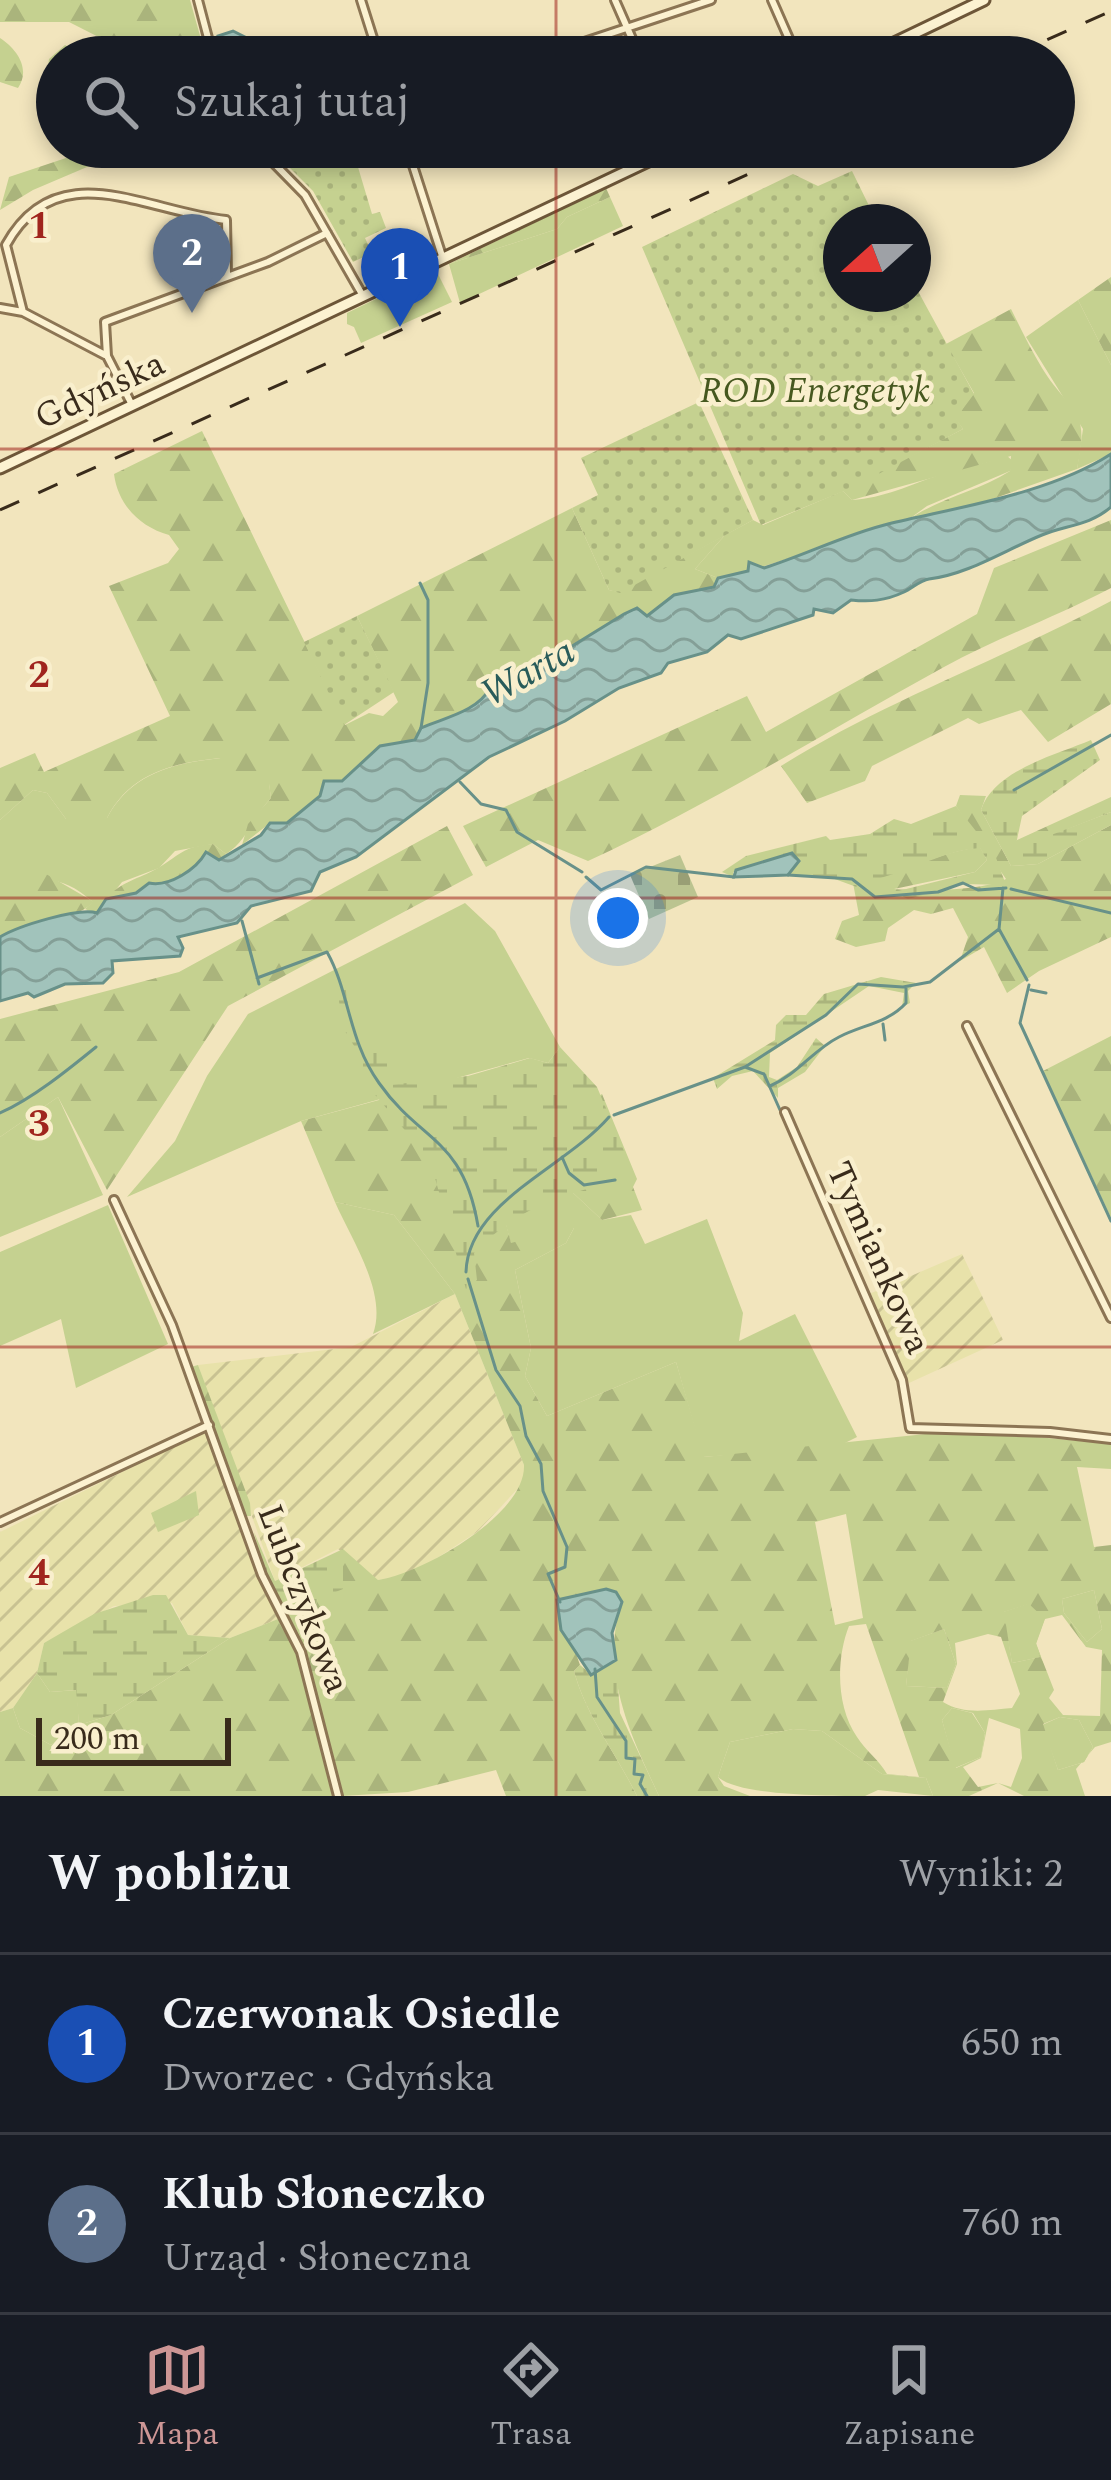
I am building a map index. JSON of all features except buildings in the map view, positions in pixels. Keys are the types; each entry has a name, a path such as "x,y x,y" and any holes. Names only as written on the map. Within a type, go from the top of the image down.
{"main road":[{"path":"909,36 984,0"},
{"name":"Gdyńska","path":"0,468 634,168"}],"street":[{"path":"198,0 207,36"},
{"path":"361,0 372,36"},
{"path":"615,0 629,36"},
{"path":"601,36 711,0"},
{"path":"772,0 788,36"},
{"path":"281,168 295,181 363,296"},
{"path":"414,168 442,259"},
{"path":"23,312 6,245 23,216 83,189 226,220 227,274"},
{"path":"133,405 107,356 102,327 110,318 268,262 327,233"},
{"path":"0,308 23,312 107,356"},
{"path":"967,1026 1111,1318"},
{"name":"Tymiankowa","path":"785,1112 902,1380 910,1427 1006,1429 1111,1439"},
{"name":"Lubczykowa","path":"114,1200 172,1325 262,1575 302,1652 338,1796"},
{"path":"0,1522 208,1424"}],"shaded area":[{"path":"962,1254 1003,1340 909,1383 869,1294"},
{"path":"455,1294 524,1465 525,1481 477,1532 414,1573 378,1580 338,1549 275,1581 198,1365 351,1347"},
{"path":"206,1431 278,1619 230,1638 213,1637 188,1635 172,1603 114,1606 44,1643 37,1673 13,1708 0,1712 0,1532"}],"green space":[{"path":"0,0 190,0 200,36 97,36 69,22 0,22"},
{"path":"0,38 20,60 23,74 18,88 0,82"},
{"path":"36,168 85,168 0,210 9,177"},
{"path":"290,168 358,168 372,214 380,212 386,228 365,238 372,253 353,262 313,191"},
{"name":"ROD Energetyk","path":"852,171 868,204 823,204 823,312 929,312 974,394 956,418 963,429 854,487 761,525 642,247 793,174 818,186"},
{"path":"606,188 610,197 567,217 557,229 449,264"},
{"path":"610,197 623,226 460,303 449,264 557,229 567,217"},
{"path":"436,270 452,302 361,343 354,327 347,324 347,313"},
{"path":"1111,277 1111,365 1078,300"},
{"path":"1078,300 1111,365 1111,454 1077,469 1083,429 1026,337"},
{"path":"1011,309 1042,368 1079,421 1077,469 981,503 905,522 1010,471 1011,456 852,500 843,491 963,429 955,418 974,393 946,344"},
{"name":"ROD Energetyk","path":"699,402 753,520 620,593 609,590 572,508 598,495 581,458"},
{"path":"202,431 345,725 369,713 383,716 398,702 357,616 572,508 609,590 619,592 725,535 695,569 718,578 715,587 674,595 647,616 624,614 416,740 380,746 369,761 287,824 270,823 242,845 248,824 271,798 269,784 253,790 235,785 220,758 154,773 128,790 107,818 87,824 66,819 47,793 33,790 0,820 0,768 35,753 44,772 170,716 109,586 168,563 179,549 169,535 132,513 114,474"},
{"path":"1006,455 1014,462 1010,471 927,506 905,522 736,575 718,578 695,569 725,535 753,520 763,525 843,491 852,500 875,497"},
{"path":"1111,520 1111,588 965,656 723,792 588,861 538,840 486,867 463,826 747,696 766,732 977,614 994,568"},
{"path":"1111,601 1111,704 1048,742 1021,710 979,724 968,718 872,766 865,781 807,803 781,766 862,721"},
{"path":"357,616 394,692 344,725 304,642"},
{"path":"1091,740 1100,760 1022,816 1015,849 1111,812 1111,825 1038,864 1011,866 981,810 988,796 1012,774"},
{"path":"221,758 269,783 271,798 226,854 213,844 175,851 159,868 122,882 97,914 85,909 93,902 59,882 0,878 0,820 33,790 47,793 66,819 107,818 128,790 155,773"},
{"path":"960,795 986,796 981,810 1011,866 1038,864 1111,825 1111,937 1039,971 1007,993 984,947 960,961 968,937 953,908 931,914 914,910 888,928 885,941 856,947 835,939 842,921 859,915 853,883 980,847 987,860 975,872 894,889 968,888 1006,879 956,806"},
{"path":"1111,797 1111,812 1015,850 1015,841"},
{"path":"956,806 995,855 1006,885 963,884 908,899 894,892 975,872 987,860 980,848 866,881 862,889 832,878 788,876 797,865 733,872 734,877 722,872 746,856 826,836 830,840 870,834 894,819 911,824"},
{"path":"447,826 473,875 228,1006 107,1190 58,1097 0,1137 0,1019 179,972"},
{"path":"213,844 226,854 211,864 178,878 149,883 136,893 106,899 182,852"},
{"path":"680,855 698,897 649,919 630,875"},
{"path":"46,874 94,902 72,915 0,937 0,878"},
{"path":"465,903 495,931 560,1047 548,1063 529,1058 301,1121 127,1197 175,1141 207,1076 248,1014"},
{"path":"336,975 344,979 352,1029 376,1052 393,1054 396,1063 384,1075 390,1085 468,1076 530,1058 548,1063 560,1047 597,1087 634,1175 548,1202 511,1221 474,1253 477,1280 466,1289 430,1160 361,1078 356,1049 342,1026"},
{"path":"881,977 916,983 908,991 910,1003 902,1007 904,993 869,986 770,1053 769,1077 777,1080 797,1067 816,1038 825,1046 805,1072 778,1088 778,1098 753,1071 732,1076 717,1089 713,1078 775,1040 776,1025 786,1015 806,1015 824,994"},
{"path":"1111,1036 1111,1218 1043,1071"},
{"path":"468,1076 511,1243 575,1226 566,1243 515,1270 531,1348 525,1376 547,1416 676,1362 704,1457 964,1430 1111,1444 1111,1469 1077,1467 1094,1547 1111,1545 1111,1742 1088,1755 1093,1747 1079,1720 1060,1717 1043,1724 1058,1770 1081,1763 1076,1769 1085,1796 1024,1796 998,1783 969,1796 933,1796 926,1778 882,1774 822,1731 793,1729 730,1742 718,1777 724,1786 750,1796 659,1796 628,1725 616,1677 616,1627 622,1602 599,1591 557,1600 580,1665 574,1671 579,1688 637,1796 506,1796 496,1770 408,1792 342,1796 303,1645 318,1598 343,1588 343,1549 378,1580 419,1567 490,1522 520,1484 524,1465 455,1294 394,1215 335,1202 301,1121","holes":["846,1514 863,1618 835,1625 815,1522","1094,1590 1102,1629 1087,1642 1064,1613 1062,1599","1029,1604 1044,1618 1035,1644 1040,1657 1012,1663 1004,1612","1062,1615 1086,1647 1102,1650 1100,1716 1063,1715 1049,1698 1054,1690 1036,1644 1045,1619","866,1624 919,1777 887,1774 850,1725 840,1682 849,1626","944,1629 956,1664 947,1688 906,1686 911,1641","988,1634 1001,1637 1020,1694 1012,1708 968,1710 943,1702 957,1664 955,1643","952,1708 973,1713 985,1733 981,1757 956,1768 942,1720","989,1718 1020,1729 1022,1758 1011,1787 998,1783 978,1787 963,1767 981,1758"]},
{"path":"602,1094 637,1179 633,1187 642,1210 602,1220 570,1190 595,1098"},
{"path":"58,1097 103,1195 0,1237 0,1137"},
{"path":"570,1190 602,1220 631,1215 645,1244 707,1219 743,1313 739,1341 795,1314 857,1437 837,1447 703,1457 676,1362 547,1416 525,1376 531,1348 515,1270 566,1243 574,1228 511,1244 505,1221"},
{"path":"335,1202 394,1215 455,1294 373,1334 376,1301 372,1284"},
{"path":"108,1205 168,1344 76,1388 61,1319 0,1346 0,1252"},
{"path":"198,1365 251,1516 245,1516 191,1367"},
{"path":"196,1491 199,1515 158,1532 151,1513"},
{"path":"254,1532 275,1581 343,1549 343,1589 318,1599 303,1645 264,1573"},
{"path":"1094,1590 1102,1629 1087,1642 1064,1613 1062,1599"},
{"path":"166,1595 188,1635 230,1638 111,1715 79,1725 76,1690 50,1692 37,1673 44,1643 94,1614"},
{"path":"1030,1603 1045,1618 1036,1643 1041,1657 1012,1663 1003,1612"},
{"path":"278,1619 299,1653 334,1796 0,1796 0,1712 13,1708 20,1728 51,1745 79,1725 111,1715 230,1638"},
{"path":"944,1629 956,1664 947,1688 906,1686 910,1641"},
{"path":"616,1660 620,1713 659,1796 637,1796 579,1688 574,1671 580,1665 592,1675"},
{"path":"37,1673 50,1692 77,1690 79,1725 51,1745 20,1728 13,1708"},
{"path":"952,1708 972,1713 985,1733 981,1757 955,1768 942,1720"},
{"path":"1060,1717 1079,1720 1093,1747 1084,1762 1058,1770 1042,1725"},
{"path":"793,1729 822,1731 882,1774 926,1778 933,1796 878,1790 865,1796 786,1794 745,1788 718,1777 730,1742"}],"water":[{"path":"1111,454 1111,507 1094,518 890,597 851,600 833,613 814,609 813,615 741,639 728,635 707,652 668,663 661,673 619,688 565,721 489,757 356,857 320,872 311,891 251,906 237,923 178,937 183,948 180,956 112,961 113,973 103,983 65,984 34,997 28,993 0,1001 0,937 48,919 97,913 106,899 181,876 206,852 219,860 261,835 270,823 287,823 320,796 324,781 342,781 380,746 415,740 421,728 469,708 491,687 517,680 624,614 637,608 647,616 674,595 714,587 718,578 748,571 749,562 764,568 873,528 1032,489"},
{"path":"792,853 799,861 788,875 734,877 736,870"},
{"path":"606,1589 616,1592 622,1602 612,1633 616,1660 591,1675 561,1630 557,1600"}],"waterway":[{"path":"420,583 428,600 428,683 421,728"},
{"path":"1014,790 1111,735"},
{"path":"460,782 481,804 506,810 517,832 582,872"},
{"path":"586,877 601,890 646,867 734,877"},
{"path":"788,875 852,879 875,897 938,892 963,883 978,890 1006,888"},
{"path":"614,1115 745,1067 826,1015 858,984 903,987 930,982 999,929 1003,888"},
{"path":"1011,889 1111,913"},
{"path":"242,921 259,984"},
{"path":"999,929 1027,980"},
{"path":"257,978 327,952 369,1067 395,1103 451,1157 471,1197 478,1226"},
{"path":"1029,985 1020,1023 1111,1221"},
{"path":"770,1086 830,1042 899,1010 906,1003 906,988"},
{"path":"1031,990 1046,993"},
{"path":"883,1024 885,1040"},
{"path":"0,1113 37,1092 96,1047"},
{"path":"745,1067 764,1074 780,1110"},
{"path":"466,1272 471,1247 483,1225 609,1117"},
{"path":"562,1157 569,1173 584,1185 615,1180"},
{"path":"832,1228 838,1243"},
{"path":"468,1279 496,1370 520,1406 526,1436 541,1464 543,1491 567,1547 565,1567 548,1574 560,1602"},
{"path":"595,1669 597,1697 626,1741 626,1758 635,1759 634,1774 643,1775 640,1784 647,1796"}],"railway":[{"path":"1056,36 1111,11"},
{"path":"0,510 762,168"}],"place":[{"name":"Klub Słoneczko","path":"192,313"},
{"name":"Czerwonak Osiedle","path":"400,327"}],"water label":[{"name":"Warta","path":"528,673"}]}
